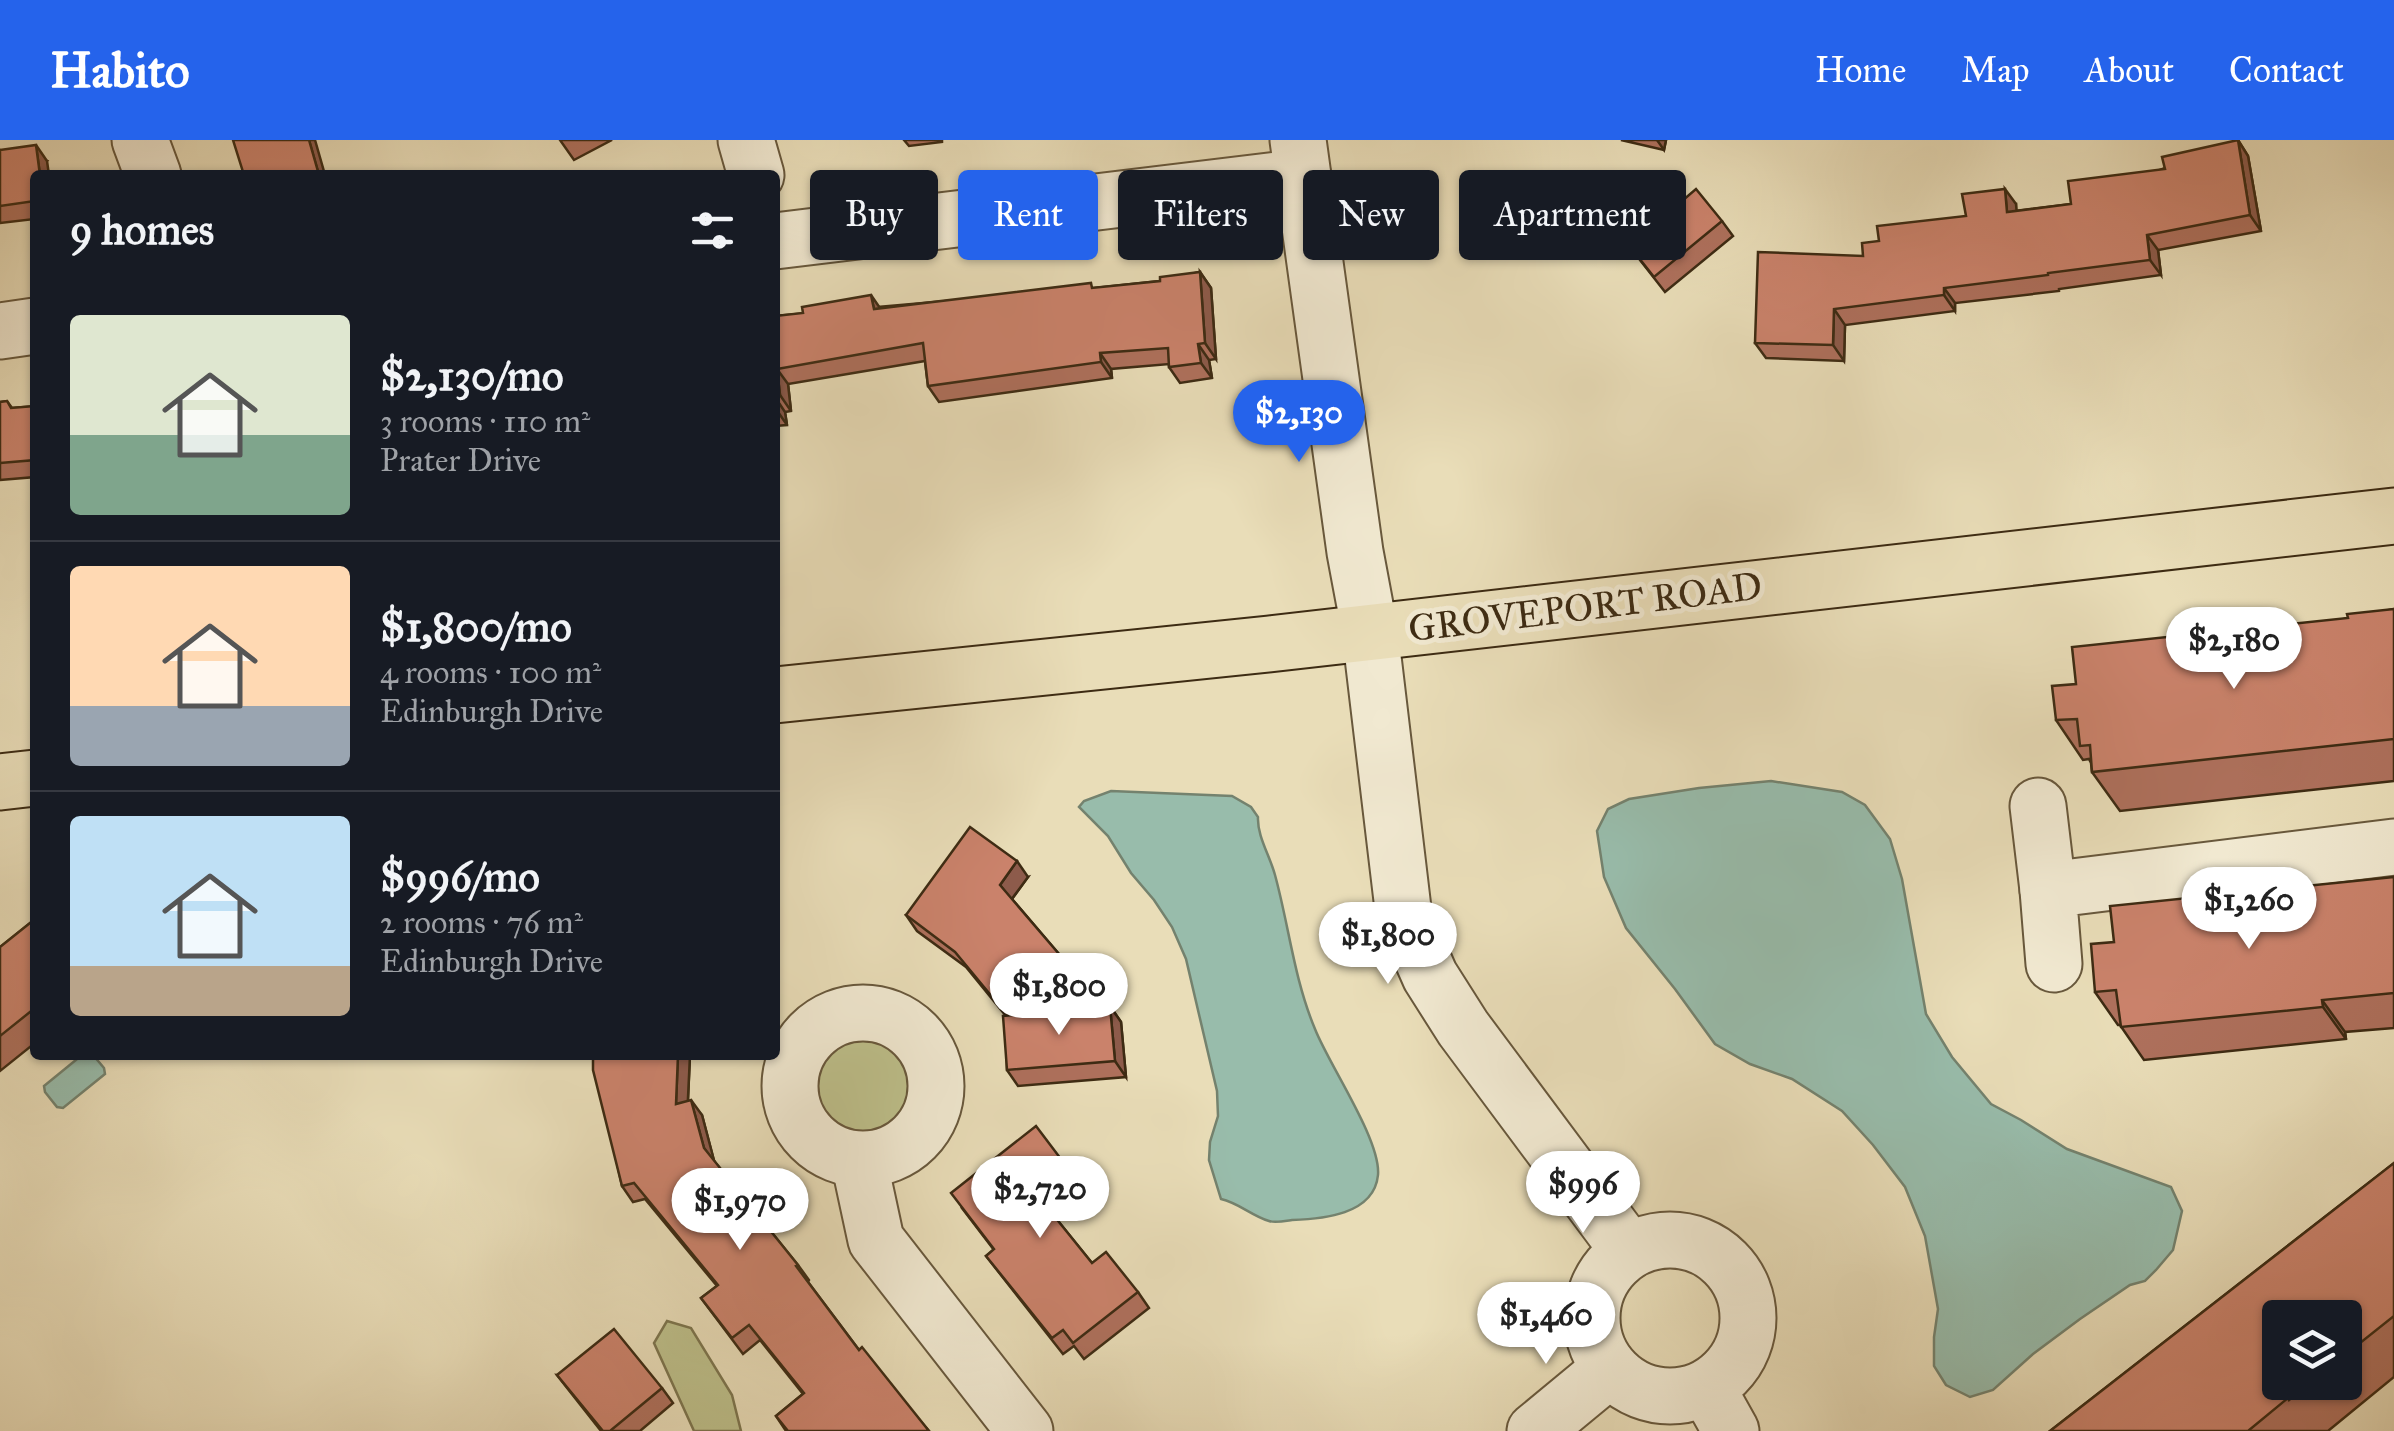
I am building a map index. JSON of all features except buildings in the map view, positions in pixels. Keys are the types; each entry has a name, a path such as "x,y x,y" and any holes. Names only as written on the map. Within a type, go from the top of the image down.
{"main road":[{"name":"GROVEPORT ROAD","path":"780,694 2394,516"},
{"path":"0,782 30,779"}],"street":[{"path":"140,140 151,170"},
{"path":"746,140 755,170"},
{"path":"780,239 1300,159 1354,552 1370,632 1404,917 1430,976 1463,1028 1629,1252"},
{"path":"0,331 30,327"},
{"path":"2038,806 2054,964"},
{"path":"2048,890 2394,847"},
{"path":"859,1161 876,1240 1025,1431"},
{"path":"1678,1240 1702,1246 1723,1260 1738,1279 1748,1302 1748,1328 1741,1352 1727,1372 1719,1409 1682,1396 1656,1396 1631,1386 1610,1369 1594,1333 1596,1293 1609,1270 1629,1252 1652,1242 1678,1240"},
{"path":"1535,1431 1610,1369"}],"green space":[{"path":"859,1038 878,1042 895,1053 906,1070 910,1089 906,1108 895,1125 878,1136 859,1140 840,1136 823,1125 812,1108 808,1089 812,1070 823,1053 840,1042"},
{"path":"667,1321 691,1328 732,1395 741,1431 694,1431 654,1343"}],"shaded area":[{"path":"1771,781 1842,792 1865,805 1890,839 1902,879 1926,1014 1952,1057 1991,1104 2067,1149 2171,1187 2182,1211 2173,1250 2145,1281 2130,1285 2080,1319 1993,1390 1970,1397 1946,1385 1934,1366 1938,1309 1925,1236 1905,1187 1842,1111 1792,1079 1750,1064 1715,1044 1626,928 1604,877 1597,831 1608,809 1629,799"},
{"path":"1111,791 1232,796 1251,807 1258,817 1308,1010 1377,1160 1374,1188 1357,1207 1331,1216 1274,1222 1221,1199 1209,1160 1218,1116 1217,1091 1186,959 1154,900 1108,836 1079,807 1084,801"},
{"path":"76,1060 97,1060 104,1068 105,1074 63,1108 57,1107 44,1086"}]}
